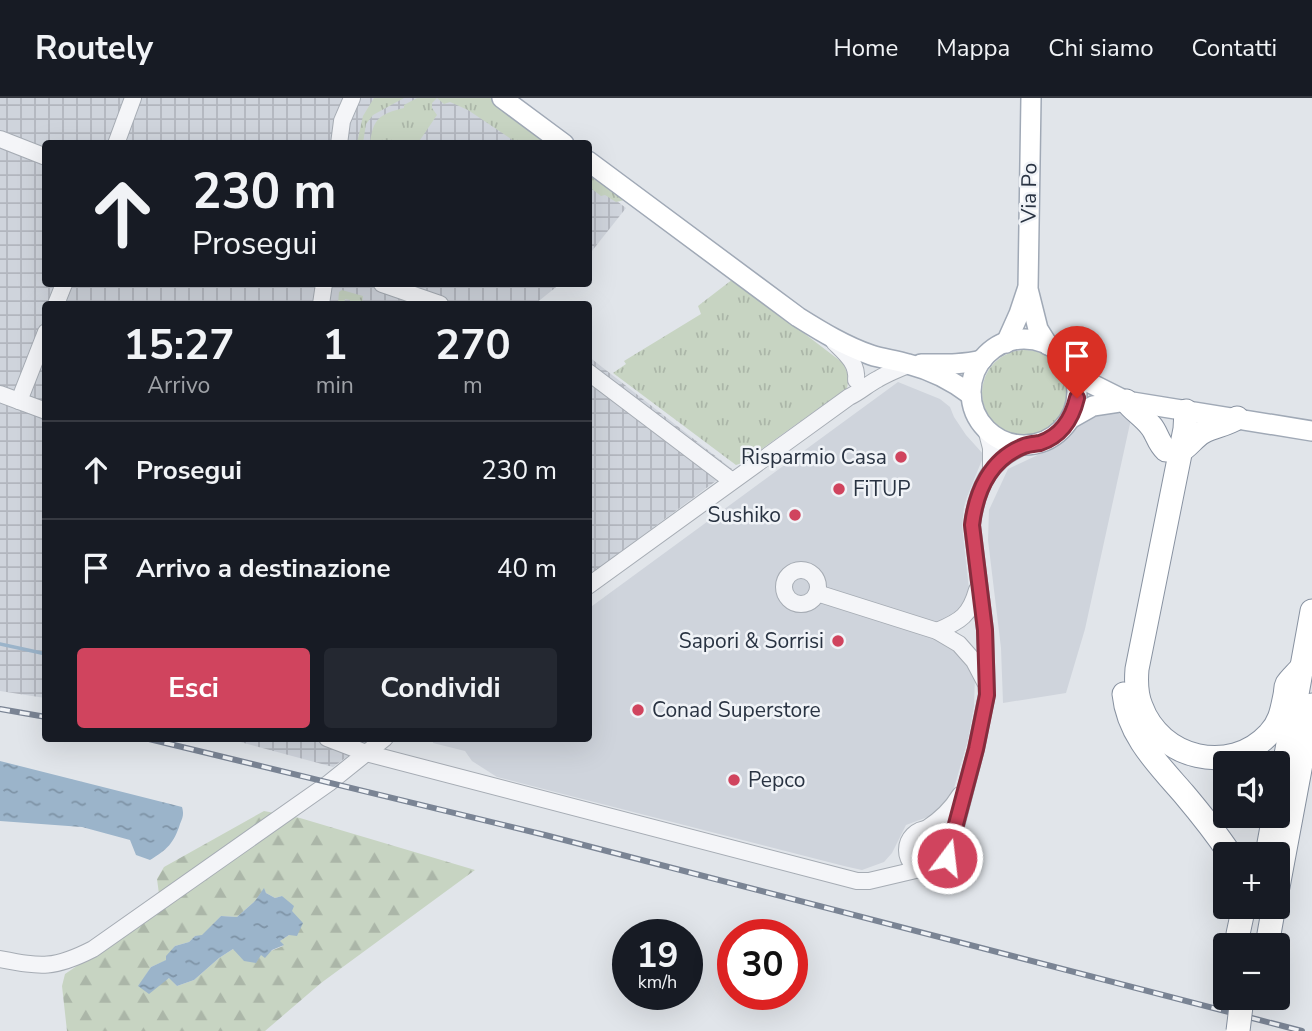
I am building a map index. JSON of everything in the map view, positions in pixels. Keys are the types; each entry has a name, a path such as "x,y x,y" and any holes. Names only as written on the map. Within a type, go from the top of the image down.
{"highway":[{"path":"1126,401 1151,425 1160,445 1173,451"},
{"path":"1180,410 1185,429 1173,451 1125,668 1125,701 1130,721 1140,740 1221,842"},
{"path":"1237,418 1201,433 1173,451 1137,669 1138,698 1148,722 1166,742 1196,756 1223,757 1244,751 1261,742 1275,727 1280,717 1287,684 1301,668"},
{"path":"1286,751 1312,611"},
{"path":"1286,842 1312,705"},
{"path":"1238,1031 1241,1010"},
{"path":"1254,1031 1257,1010"}],"main road":[{"path":"502,98 559,140"},
{"name":"Via Po","path":"1031,98 1028,289 1038,329 1048,345"},
{"path":"592,164 824,333 854,348 910,364 956,383 971,395"},
{"name":"Via Po","path":"1006,343 1028,289"},
{"path":"1126,401 1093,406 1070,419 1055,435 1036,444 1025,445 1003,441 986,429 974,410 971,395 973,378 982,360 993,349 1006,343 1027,340 1048,345 1090,383 1126,401 1312,431"},
{"path":"910,364 955,365 982,360"},
{"path":"1070,419 1077,398 1071,367"}],"street":[{"path":"117,140 133,98"},
{"path":"340,140 342,121 351,98"},
{"path":"0,139 42,155"},
{"path":"391,287 431,301"},
{"path":"824,333 855,365 857,375 849,397"},
{"path":"19,401 42,342"},
{"path":"856,380 876,356"},
{"path":"874,381 877,371 876,356"},
{"path":"592,583 849,397 874,381 910,364"},
{"path":"592,375 732,481"},
{"path":"0,394 42,410"},
{"path":"986,429 991,448 991,470"},
{"path":"337,742 366,753 858,881 920,869 936,869 944,863 948,853 976,749 987,695 985,630 972,525 975,505 991,470 1003,458 1025,445"},
{"path":"937,631 967,614 973,605 979,583"},
{"path":"817,593 937,631 966,652 986,684"},
{"path":"0,959 50,966 75,959 93,949 329,783 380,742"},
{"path":"877,878 916,833 938,821 953,806 967,784"},
{"path":"926,829 941,834 947,842 948,853"},
{"path":"909,842 909,858 920,869"}],"shaded area":[{"path":"0,98 482,98 538,140 42,140 42,287 556,287 539,301 42,301 42,698 0,691"},
{"path":"592,182 626,208 592,251"},
{"path":"592,359 732,469 592,573"},
{"path":"898,382 940,399 950,407 966,435 984,455 964,507 962,526 969,589 965,610 942,623 975,677 974,706 968,740 952,795 941,812 906,825 892,853 884,862 862,870 497,777 472,761 465,751 433,743 592,742 592,606"},
{"path":"1116,412 1131,419 1085,629 1066,693 1003,703 1001,648 988,540 989,510 1008,469 1059,445 1080,423 1101,413"},
{"path":"240,742 367,742 333,767"}],"green space":[{"path":"374,98 404,98 373,115 366,124 363,140 358,140 363,116"},
{"path":"417,98 437,98 432,103 432,108 437,115 420,140 371,140 373,128 379,118 404,108 404,105"},
{"path":"437,98 494,98 551,140 513,140 468,110 450,102 444,104"},
{"path":"592,171 629,199 616,202 605,195 601,196 592,189"},
{"path":"733,279 843,363 849,377 847,388 736,465 613,373 626,364 624,361 701,314 698,306"},
{"path":"342,290 363,296 362,301 338,301 339,292"},
{"path":"1025,350 1049,357 1061,369 1068,393 1061,417 1049,429 1025,436 1001,429 989,417 982,393 989,369 1001,357"},
{"path":"264,811 300,818 475,870 321,983 265,1031 67,1031 62,986 65,974 161,909 157,879 164,867","holes":["264,889 275,898 282,896 292,911 289,935 280,941 283,946 261,955 233,949 194,980 177,986 170,978 139,986 151,967 167,960 175,946 189,942 195,936 202,936 221,916 237,917"]}],"water":[{"path":"0,761 182,807 182,819 169,845 150,860 136,855 130,840 82,827 0,821"},
{"path":"264,888 266,893 275,898 282,896 294,906 292,911 303,923 297,936 289,935 280,941 284,945 272,950 265,958 261,955 256,963 244,961 233,949 194,980 177,986 169,978 149,994 138,986 151,967 166,960 166,956 175,946 202,935 221,916 237,917 255,901"}],"waterway":[{"path":"0,644 42,653"}],"railway":[{"path":"0,709 42,716"},
{"path":"161,742 545,835 1302,1031"}],"place":[{"name":"Risparmio Casa","path":"901,457"},
{"name":"FiTUP","path":"839,489"},
{"name":"Sushiko","path":"795,515"},
{"name":"Sapori & Sorrisi","path":"838,641"},
{"name":"Conad Superstore","path":"638,710"},
{"name":"Pepco","path":"734,780"}],"route":[{"path":"947,858 976,749 987,695 985,630 972,525 974,509 991,470 1003,458 1025,445 1046,441 1064,428 1077,398"}]}
